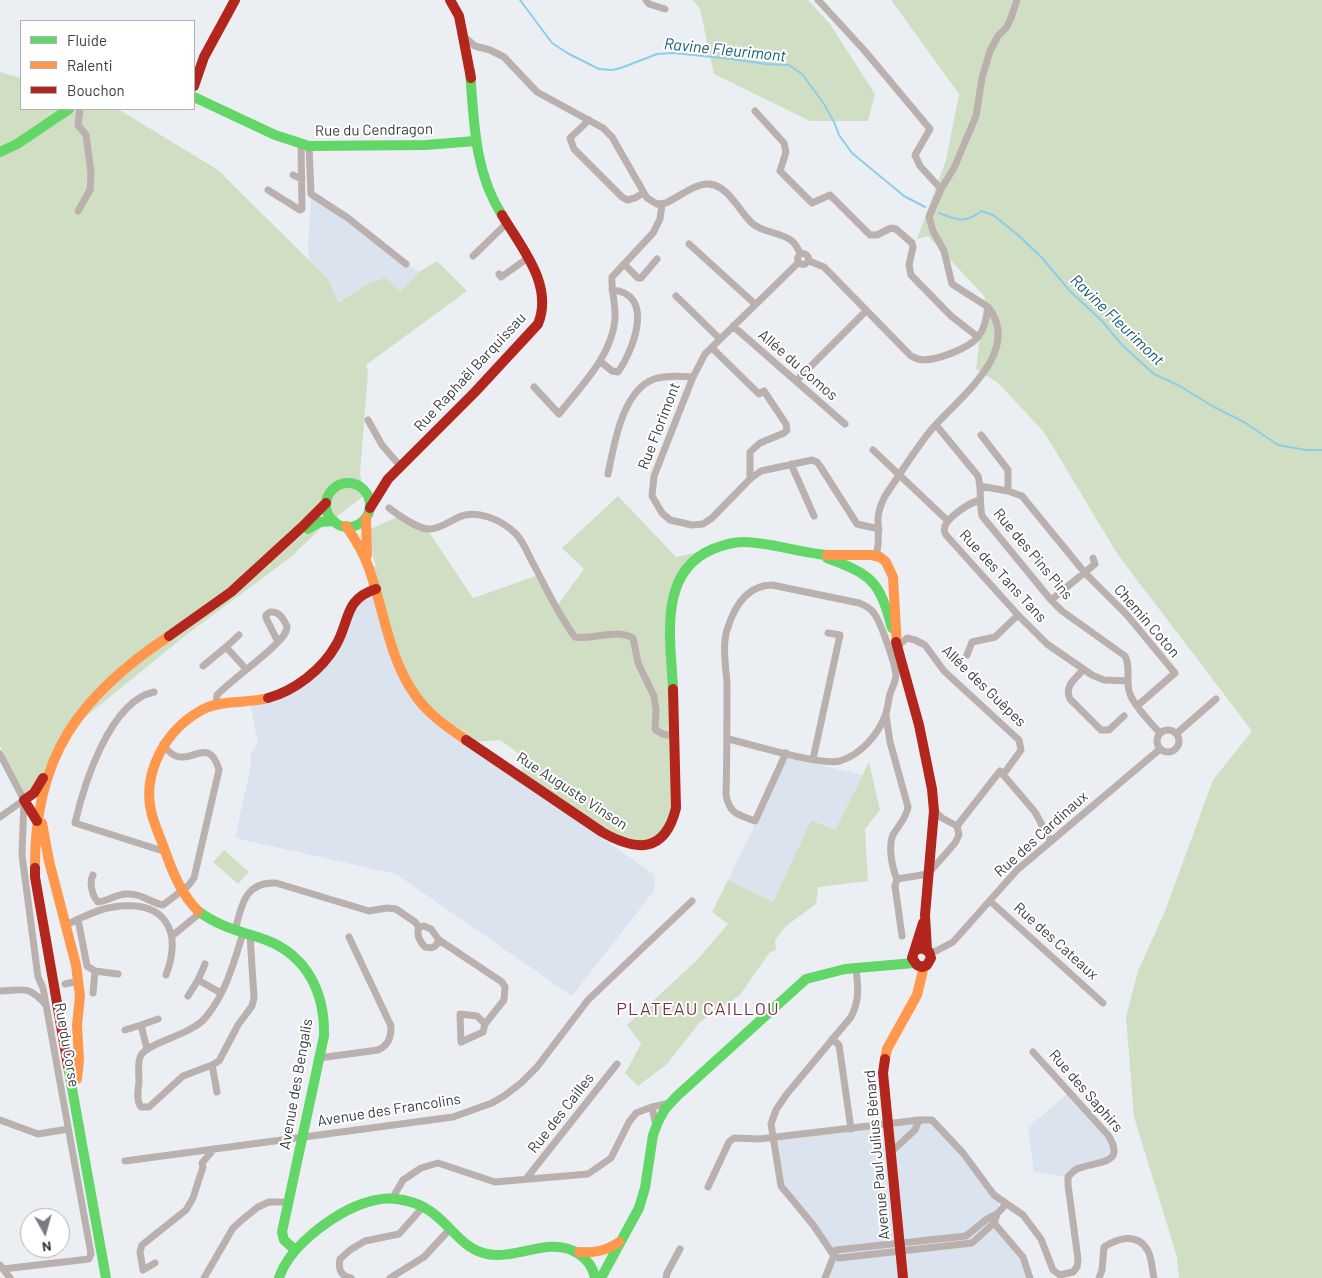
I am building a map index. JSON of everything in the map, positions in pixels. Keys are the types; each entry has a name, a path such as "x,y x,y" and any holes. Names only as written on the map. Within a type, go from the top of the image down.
{"main road":[{"path":"195,83 204,56 235,0"},
{"name":"Rue Raphaël Barquissau","path":"370,508 388,480 475,392 538,324 543,306 542,293 535,269 507,222 485,152 459,16 450,0"},
{"name":"Rue Raphaël Barquissau","path":"470,71 475,142"},
{"name":"Rue du Cendragon","path":"195,97 275,135 305,145 426,145 475,142"},
{"path":"0,152 17,144 68,110"},
{"path":"475,142 480,145 493,191 507,222"},
{"path":"77,1079 79,1060 77,1025 80,996 79,980 39,822 24,800 34,793 68,731 84,707 104,685 126,666 222,599 312,519 326,503 336,487 348,483 360,486 374,486 388,480"},
{"path":"113,1278 40,871 39,822 52,777 73,735 88,711 108,689 130,671 226,605 315,523 322,520 354,526 366,518 370,508 368,496 360,486"},
{"path":"326,503 329,516 334,521"},
{"name":"Rue Auguste Vinson","path":"366,518 368,569"},
{"name":"Rue Auguste Vinson","path":"346,526 361,548 376,589 398,664 411,690 425,707 443,724 602,832 626,844 637,846 649,844 661,838 669,830 674,820 676,808 675,734 670,617 672,598 676,586 690,564 708,550 726,544 743,542 817,554 873,555 883,559 890,567 894,577 901,678 928,767 933,793 934,810 925,915"},
{"name":"Rue Auguste Vinson","path":"817,554 862,571 877,585 885,604 898,650"},
{"path":"862,571 865,560 873,555"},
{"path":"877,585 884,591 895,591"},
{"name":"Avenue des Bengalis","path":"294,1249 282,1237 319,1058 325,1019 321,997 316,984 301,963 274,944 243,933 200,913 182,892 152,814 150,786 153,769 163,744 186,720 204,708 268,699 283,693 301,682 318,668 336,645 353,603 357,598 376,589"},
{"path":"53,760 41,798 35,877 106,1278"},
{"path":"601,1278 633,1222 641,1204 646,1185 650,1146 656,1126 670,1103 806,979 828,972 892,964 921,958 925,915"},
{"name":"Avenue Paul Julius Bénard","path":"903,1278 883,1086 884,1063 888,1045 909,1012 916,995 926,938 925,915"},
{"path":"279,1278 286,1261 294,1249 308,1237 356,1206 375,1200 392,1199 406,1201 423,1207 431,1211 472,1249 495,1256 507,1256 543,1247 559,1246 579,1252 596,1253 613,1247 621,1240"},
{"path":"579,1252 590,1262 596,1278"}],"street":[{"path":"646,0 649,4 665,9"},
{"path":"818,0 864,50 930,129 915,155 920,166 941,189"},
{"path":"873,555 879,542 878,518 885,496 936,425 981,378 994,354 998,332 994,316 988,307 952,284 944,250 933,231 929,217 941,189 954,168 976,116 982,78 990,51 998,36 1006,28 1017,0"},
{"path":"463,36 475,46 490,50 504,57 537,92 603,128 612,137 643,192 653,202 662,204 705,183 716,185 728,194 752,223 793,242 801,254 807,255 809,261 824,267 911,356 918,360 929,360 969,345 978,337 985,324 988,307"},
{"path":"467,58 476,52 490,50"},
{"path":"78,212 90,190 91,173 86,134 78,125 80,110"},
{"path":"755,110 784,143 786,152 780,171 812,203 830,195 870,235 877,235 891,228 896,229 914,247 909,266 911,275 951,316 978,337"},
{"path":"589,120 570,138 574,149 622,197 628,200 635,198 643,192"},
{"path":"268,190 300,210 302,209 305,145"},
{"path":"305,145 311,194 348,218 406,264"},
{"path":"293,175 302,179"},
{"path":"534,387 559,414 600,361 614,327 612,277 657,226 662,204"},
{"path":"474,256 507,222"},
{"path":"689,244 755,304"},
{"path":"801,254 799,262 804,265 809,261"},
{"path":"498,274 501,277 528,258"},
{"path":"624,264 638,278 641,278 657,259"},
{"name":"Rue Florimont","path":"799,262 705,354 693,377 654,476 652,496 656,505 670,520 692,526 703,524 712,518 750,479 761,471 808,460 817,462 857,524 879,529"},
{"path":"600,361 612,371 618,372 630,353 636,330 638,314 635,304 628,294 623,291 612,290"},
{"path":"676,296 720,339"},
{"path":"796,382 866,311"},
{"name":"Allée du Comos","path":"733,326 845,424"},
{"path":"712,348 759,394 764,391 786,424 787,430 784,433 760,443 750,452 750,479"},
{"path":"608,474 617,429 632,398 639,390 646,383 661,377 693,377"},
{"path":"368,420 382,445 401,467"},
{"name":"Rue des Pins Pins","path":"936,425 978,476 982,516 1062,611 1125,656 1128,662 1130,695 1160,734"},
{"path":"981,435 1008,470 1008,491"},
{"path":"873,450 948,521"},
{"path":"791,464 814,516"},
{"name":"Chemin Coton","path":"980,486 1008,491 1022,496 1084,573 1127,615 1175,673 1137,706"},
{"name":"Rue des Tans Tans","path":"980,500 969,503 948,521 944,527 946,535 1018,615 1047,644 1083,670 1104,680 1128,681"},
{"path":"389,508 427,530 444,525 459,516 475,514 501,522 509,527 518,535 538,575 575,636 590,638 627,634 633,638 638,664 654,696 656,710 655,729 661,734 669,736 675,734"},
{"path":"1051,600 1095,564 1093,558"},
{"path":"728,738 786,753 832,762 840,761 857,753 867,744 882,724 890,692 901,678 893,664 874,612 859,603 772,585 762,585 745,596 735,609 726,636 728,738 726,795 731,811 755,821 786,753"},
{"path":"967,654 972,642 995,637 1018,615"},
{"path":"813,759 840,635 828,633"},
{"path":"203,666 240,635"},
{"name":"Allée des Guêpes","path":"898,650 907,638 925,645 944,671 1019,740 1020,750 1003,775 1000,771 957,826"},
{"path":"216,705 218,696 246,669 257,663 278,642"},
{"path":"226,648 246,669"},
{"path":"893,664 898,650"},
{"path":"1083,670 1068,687 1070,699 1101,730 1109,730 1124,716"},
{"path":"154,692 148,693 129,705 110,730 96,755 88,776 75,823 167,852"},
{"path":"1176,734 1216,699"},
{"path":"886,714 890,742 908,807 908,812 892,837 891,843 894,872 897,879 895,886 902,936"},
{"path":"1164,731 1171,731 1176,734 1178,740 1176,748 1168,752 1160,749 1157,741 1160,734 1164,731"},
{"path":"93,875 90,882 95,899 98,902 115,896 131,894 148,898 163,905 182,892 194,878 219,770 215,758 210,754 205,752 179,758 172,756 163,744"},
{"name":"Rue des Cardinaux","path":"921,958 953,942 1017,870 1050,840 1160,749"},
{"name":"Rue du Corse","path":"0,754 24,800 22,855 38,977 45,987 46,1005 91,1256"},
{"path":"1003,775 1035,812 1050,840"},
{"path":"0,816 24,800"},
{"path":"897,879 928,874 955,843 959,835 957,826 942,818 934,810"},
{"path":"243,933 221,993 214,1007 204,1020 192,1029 147,1049 141,1054 139,1061 138,1103 143,1108 149,1107 183,1076 212,1065 221,1058 252,1006 254,991 240,911 245,899 256,885 265,882 276,883 369,912 387,908 396,909 419,927"},
{"name":"Avenue des Francolins","path":"125,1161 454,1117 480,1108 504,1096 521,1083 537,1067 588,1000 692,901"},
{"name":"Rue des Cateaux","path":"990,901 1103,1002"},
{"path":"66,924 111,907 142,907 158,914 167,923 172,936 172,951 166,975"},
{"path":"172,936 200,913"},
{"path":"78,919 87,966 95,971 118,974"},
{"path":"419,927 424,926 431,929 435,932 438,940 497,978 505,987 504,1000 485,1024 483,1032 462,1042 460,1014 477,1016 485,1024"},
{"path":"419,927 417,931 419,940 425,947 434,947 438,940"},
{"path":"319,1058 378,1050 384,1048 390,1038 390,1026 349,937"},
{"path":"926,938 934,944 946,946"},
{"path":"188,996 198,980 204,964"},
{"path":"708,1187 729,1142 734,1138 773,1138 851,1130 928,1119 936,1123 963,1153 994,1195 1006,1204 997,1214 987,1219 966,1236 839,1258 834,1256 814,1226 781,1186 773,1138 771,1124 776,1110 851,1017 857,1005 856,968"},
{"path":"93,993 95,971"},
{"path":"27,989 38,977"},
{"path":"65,984 79,980"},
{"path":"198,980 221,993"},
{"path":"0,991 27,989 38,996 46,1005"},
{"path":"125,1030 158,1019"},
{"path":"141,1025 147,1049"},
{"path":"832,1039 839,1045 851,1130"},
{"name":"Rue des Saphirs","path":"1006,1204 1023,1215 1041,1239 1052,1270 1060,1275 1075,1275 1078,1259 1068,1177 1079,1168 1101,1164 1109,1160 1114,1152 1114,1145 1108,1135 1033,1052"},
{"name":"Rue des Cailles","path":"526,1180 617,1064"},
{"path":"212,1065 217,1092"},
{"path":"392,1199 403,1180 421,1168 438,1163 495,1182 588,1174 595,1171 611,1158 629,1122 636,1113 670,1103"},
{"path":"652,1107 656,1126"},
{"path":"0,1120 38,1134 68,1129"},
{"path":"890,1153 915,1130 919,1120"},
{"path":"154,1263 143,1270 140,1252 142,1245 186,1210 193,1198 203,1167 202,1163 214,1149"},
{"path":"543,1158 540,1167 543,1171 553,1176"},
{"path":"204,1278 233,1228 258,1207 269,1202 289,1202"},
{"path":"351,1278 343,1275 340,1271 340,1259 345,1254 365,1242 396,1236 423,1207"},
{"path":"900,1247 972,1243 994,1223 997,1214"},
{"path":"994,1223 1023,1257 1030,1278"},
{"path":"390,1278 424,1257 450,1229"},
{"path":"970,1234 972,1243"},
{"path":"1099,1278 1102,1270 1104,1247 1126,1237 1136,1240 1148,1251 1154,1278"},
{"path":"666,1278 680,1249"},
{"path":"2,1268 88,1259 91,1256 104,1266"},
{"path":"825,1278 834,1256"},
{"path":"2,1268 10,1278"}],"shaded area":[{"path":"311,194 419,272 400,292 368,283 336,304 314,298 308,248"},
{"path":"376,589 411,690 599,836 655,875 654,891 572,996 396,874 235,838 251,766 251,753 258,744 250,703 283,693 331,653 353,603"},
{"path":"788,757 862,775 835,831 811,820 773,902 728,880"},
{"path":"1070,1092 1114,1145 1109,1160 1079,1168 1068,1177 1034,1172 1028,1127"},
{"path":"932,1120 998,1201 1000,1212 999,1228 1023,1257 1029,1278 825,1278 834,1255 781,1186 773,1138"}],"green space":[{"path":"693,0 808,0 830,24 875,94 868,121 810,121 714,74 700,9"},
{"path":"891,0 1322,0 1322,1278 1179,1278 1177,1257 1134,1117 1126,1017 1138,971 1165,911 1213,780 1252,731 1118,555 1044,432 998,383 976,369 985,297 928,236 917,239 946,160 959,94"},
{"path":"0,72 20,78 20,110 120,110 218,170 328,279 338,303 368,283 385,278 400,292 419,272 437,261 467,291 366,365 368,372 360,474 365,495 319,530 291,557 186,635 68,731 41,782 24,794 0,746"},
{"path":"618,496 676,557 708,550 698,556 672,598 676,808 661,838 626,844 524,778 518,753 500,740 472,742 411,690 369,569 376,566 373,557 370,529 400,516 427,529 473,598 539,575 557,606 584,569 562,548"},
{"path":"869,762 880,810 865,829 868,881 818,887 816,904 786,926 775,940 776,950 769,953 740,995 700,1022 667,1064 638,1086 625,1073 641,1044 627,1025 697,960 728,924 712,912 728,880 773,902 811,820 835,830"},
{"path":"224,850 249,872 238,884 213,862"}],"waterway":[{"name":"Ravine Fleurimont","path":"520,0 552,43 599,69 612,70 657,54 673,53 789,65 803,75 824,104 839,135 852,153 904,196 925,207"},
{"name":"Ravine Fleurimont","path":"939,213 961,220 970,218 981,211 993,215 1042,258 1069,290 1102,321 1123,346 1154,374 1178,385 1214,407 1244,422 1278,445 1306,450 1322,450"}],"traffic: fast":[{"path":"470,71 477,145 486,181 502,215"},
{"path":"195,97 275,135 309,146 426,145 475,141"},
{"path":"0,152 17,144 68,110"},
{"path":"348,483 360,487 366,493 370,505 366,517 360,523 348,527 336,523 330,517 326,505 330,493 336,487 348,483"},
{"path":"308,529 320,522 334,521"},
{"path":"673,689 670,630 671,610 675,591 683,574 695,560 713,549 732,543 743,542 754,542 827,555"},
{"path":"827,558 855,570 872,582 883,600 892,628"},
{"path":"198,911 223,925 281,947 303,966 317,991 324,1020 324,1036 282,1232 284,1240 294,1249"},
{"path":"601,1278 639,1208 645,1188 653,1135 665,1109 677,1096 806,979 845,969 914,963"},
{"path":"68,1066 106,1278"},
{"path":"279,1278 294,1252 318,1229 348,1210 362,1204 383,1199 404,1200 424,1207 437,1216 463,1242 487,1254 510,1254 545,1247 568,1249 579,1254 587,1261 593,1270 595,1278"}],"traffic: slow":[{"path":"366,518 367,555"},
{"path":"346,526 366,561 374,582 392,649 406,680 426,708 466,740"},
{"path":"827,555 871,555 880,557 886,562 893,577 897,647"},
{"path":"35,868 37,829 43,793 53,762 68,733 87,707 110,682 137,659 169,636"},
{"path":"198,911 178,882 153,819 149,800 153,769 159,755 176,730 200,711 225,703 268,698"},
{"path":"42,823 49,861 76,965 80,996 77,1025 79,1060 77,1079"},
{"path":"885,1059 887,1049 917,995 924,966"},
{"path":"579,1252 600,1251 619,1242"}],"traffic: jam":[{"path":"195,83 204,57 235,0"},
{"path":"450,0 459,16 471,78"},
{"path":"370,508 388,479 475,392 538,324 542,309 539,281 526,253 502,215"},
{"path":"169,636 231,592 326,503"},
{"path":"268,698 297,685 323,663 336,645 353,605 366,593 376,589"},
{"path":"896,642 919,725 932,789 934,811 925,915 927,950"},
{"path":"466,740 602,832 627,843 648,844 657,841 665,834 676,808 673,689"},
{"path":"37,821 24,800 34,793 43,778"},
{"path":"35,868 68,1066"},
{"path":"916,950 922,948 929,952 931,958 927,965 922,967 917,965 912,958 923,923"},
{"path":"885,1059 883,1073 903,1278"}],"district":[{"name":"PLATEAU CAILLOU","path":"698,1009"}]}
